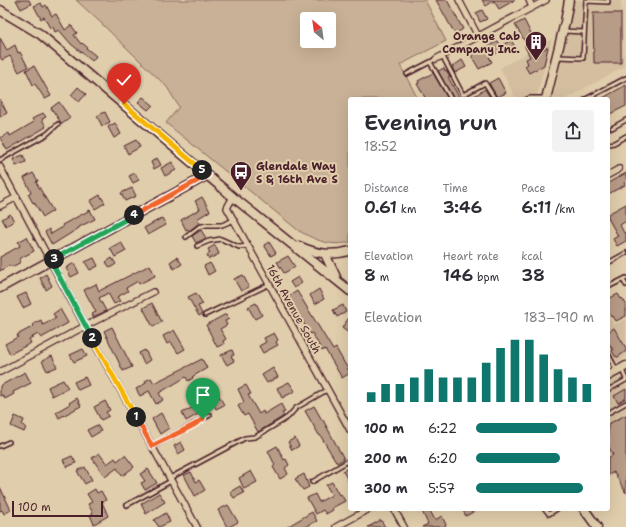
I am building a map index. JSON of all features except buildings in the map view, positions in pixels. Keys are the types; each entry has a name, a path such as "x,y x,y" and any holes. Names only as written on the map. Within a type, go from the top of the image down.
{"street":[{"path":"459,0 478,36"},
{"path":"529,0 532,7"},
{"path":"436,59 546,0"},
{"path":"546,97 569,0"},
{"path":"0,10 40,34 233,197 348,289"},
{"path":"0,167 85,326 197,527"},
{"path":"610,174 619,169"},
{"path":"0,288 208,175"},
{"path":"0,206 17,197"},
{"name":"16th Avenue South","path":"233,197 227,208 348,426"},
{"path":"276,231 300,246 325,254 348,251"},
{"path":"325,254 334,274 341,284"},
{"path":"0,372 85,326 153,292"},
{"path":"610,375 621,368"},
{"path":"336,527 365,511"},
{"path":"395,511 404,527"},
{"path":"585,511 597,527"}],"lane":[{"path":"556,57 583,58 586,1 608,2 608,0"},
{"path":"562,31 584,32"},
{"path":"442,55 463,95 485,82 494,97"},
{"path":"406,74 436,59"},
{"path":"430,62 450,97"},
{"path":"590,97 626,78"},
{"path":"612,128 626,120"},
{"path":"0,160 47,134 58,124"},
{"path":"610,144 626,136"},
{"path":"186,237 199,227 206,225 222,225 234,220"},
{"path":"197,246 209,241 221,239 239,247 249,246"},
{"path":"610,262 626,253"},
{"path":"610,286 624,279 626,285"},
{"path":"205,315 270,284"},
{"path":"610,356 621,368 626,379 610,389"},
{"path":"127,505 245,438 255,437 288,418 296,408 328,390"},
{"path":"610,412 626,403"},
{"path":"152,446 194,425 210,415"},
{"path":"0,446 9,442"},
{"path":"312,482 348,461"}],"shaded area":[{"path":"76,0 425,0 446,41 400,65 417,97 348,97 348,242 336,244 323,242 299,231 166,123 179,107 167,87"},
{"path":"575,0 621,0 624,67 569,97 553,97"},
{"path":"552,39 537,97 515,97 500,68"},
{"path":"610,318 614,325 626,319 626,357 610,366"},
{"path":"626,374 626,468 610,477 610,383"}],"place":[{"name":"Orange Cab Company Inc.","path":"536,62"},
{"name":"Glendale Way S & 16th Ave S","path":"241,192"}],"route":[{"path":"124,104 208,175 51,261 85,326 152,446 203,419"}]}
